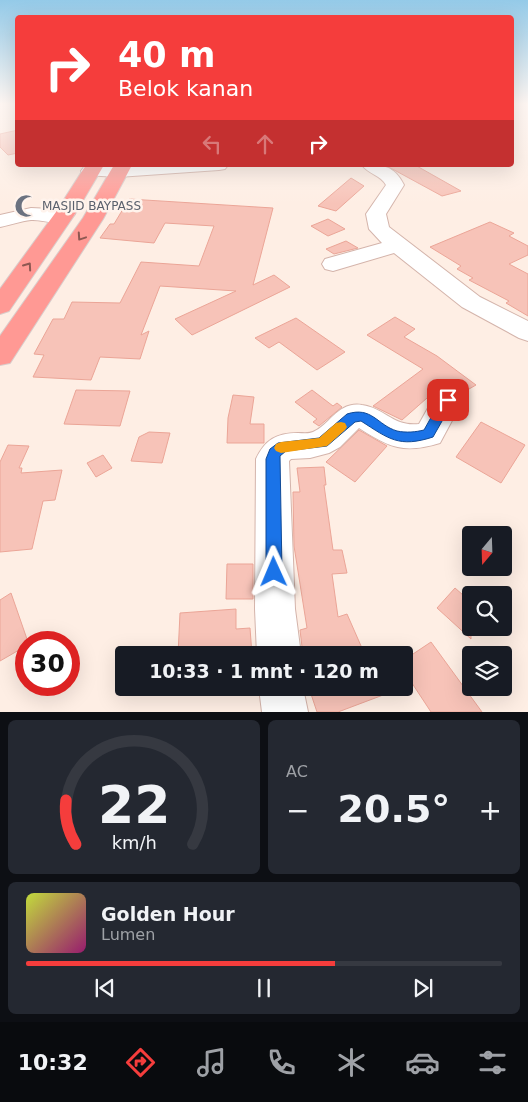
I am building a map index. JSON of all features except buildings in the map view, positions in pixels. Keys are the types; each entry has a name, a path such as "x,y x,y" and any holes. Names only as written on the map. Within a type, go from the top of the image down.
{"highway":[{"path":"0,306 65,214 92,168"},
{"path":"0,356 93,219 120,169"}],"street":[{"path":"92,168 170,167"},
{"path":"374,167 391,177 395,185 376,214 379,229 442,281 471,302 528,332"},
{"path":"0,221 31,214 60,217 65,214"},
{"path":"333,264 399,245"},
{"path":"278,646 275,610 272,459 275,452 283,446 322,443 352,417 363,416 394,436 415,438 429,434 448,400"},
{"path":"282,696 285,712"}],"slow traffic":[{"path":"281,448 283,446 322,443 341,427"}],"place":[{"name":"MASJID BAYPASS","path":"26,206"}],"route":[{"path":"274,572 272,459 275,452 283,446 322,443 352,417 363,416 394,436 415,438 429,434 448,400"}]}
